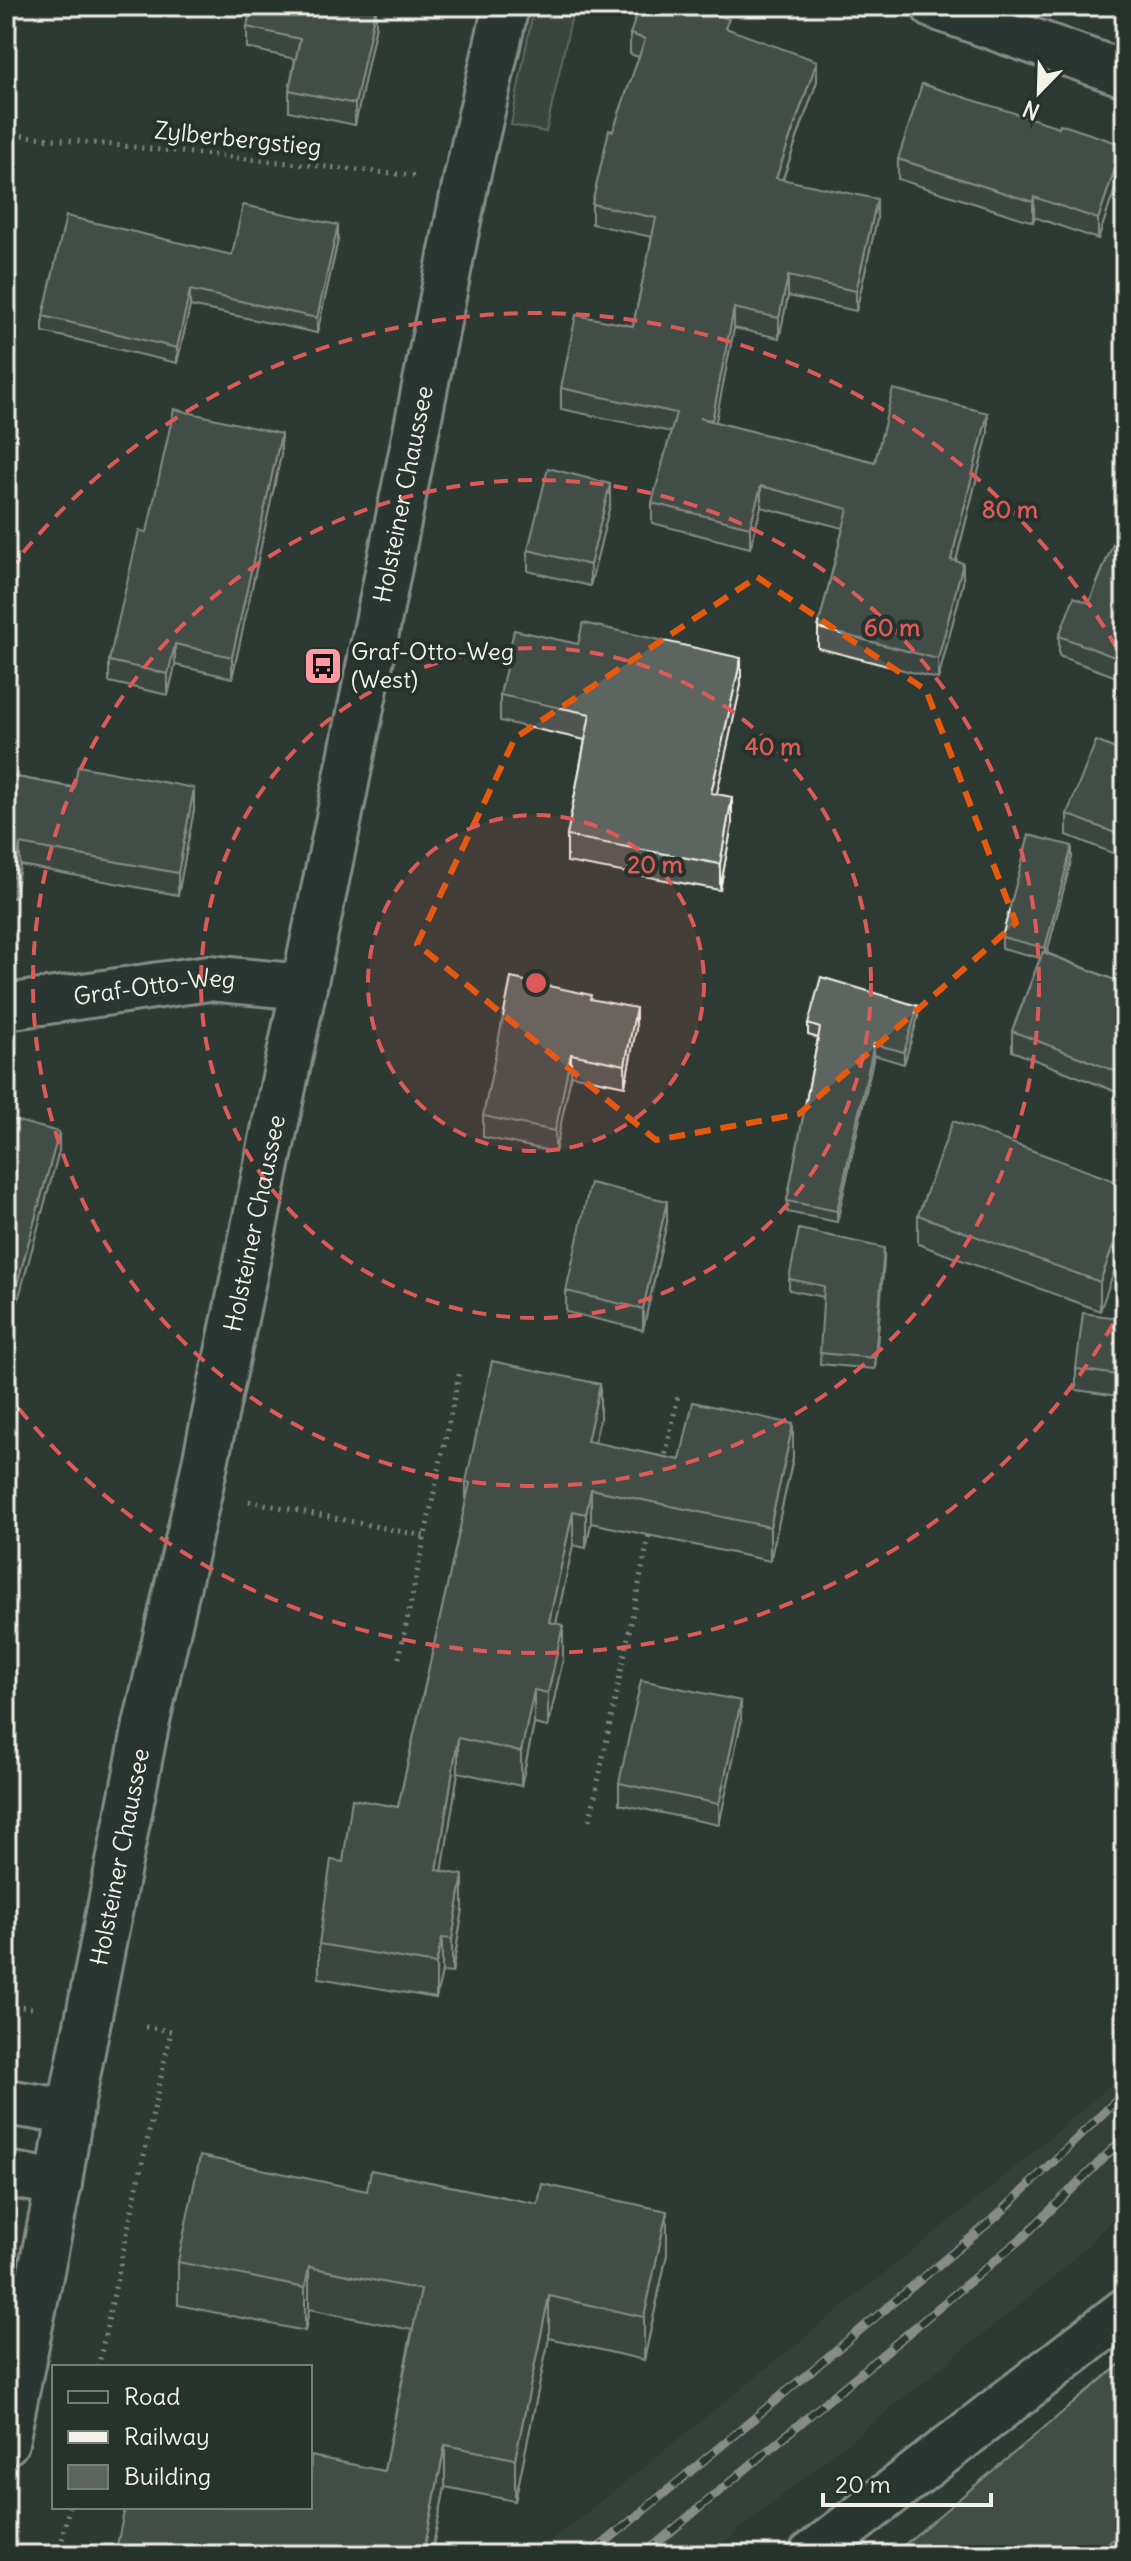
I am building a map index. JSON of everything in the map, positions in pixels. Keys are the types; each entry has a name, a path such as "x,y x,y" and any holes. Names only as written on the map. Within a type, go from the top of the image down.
{"main road":[{"name":"Holsteiner Chaussee","path":"6,2442 59,2183 143,1739 199,1492 466,181 506,6"},
{"path":"934,6 1125,74"},
{"name":"Graf-Otto-Weg","path":"6,1007 209,978 303,987"},
{"path":"6,2102 70,2112"},
{"path":"6,2174 59,2183"},
{"path":"811,2555 1125,2311"}],"path":[{"name":"Zylberbergstieg","path":"6,134 466,181"},
{"path":"399,1658 460,1370"},
{"path":"662,1472 678,1396"},
{"path":"199,1492 424,1536"},
{"path":"590,1820 653,1517"},
{"path":"6,2005 46,2010"},
{"path":"98,2365 171,2031 131,2024"},
{"path":"59,2555 69,2509"}],"highlighted area":[{"path":"757,577 926,690 1016,923 799,1114 656,1140 417,944 515,738"}],"shaded area":[{"path":"534,6 574,6 546,132 511,125"},
{"path":"1125,2072 1125,2207 1060,2272 708,2555 534,2555 991,2188"}],"building":[{"path":"251,6 376,6 355,104 289,90 300,39 247,27"},
{"path":"640,6 690,6 729,19 725,28 817,61 776,178 877,199 856,291 788,276 779,318 734,308 712,420 699,418 875,462 893,389 988,413 951,560 963,563 938,659 818,628 848,509 761,486 750,527 652,503 676,413 561,388 576,315 633,326 656,218 592,204 609,130 613,131 645,39 630,34"},
{"path":"922,84 1123,145 1098,219 1034,197 1033,202 898,159"},
{"path":"243,205 338,225 317,318 190,290 177,348 43,316 66,216 232,255"},
{"path":"174,409 281,434 232,657 175,644 168,674 109,661 139,531 147,532"},
{"path":"548,468 610,484 590,565 528,550"},
{"path":"1125,515 1125,661 1059,636 1074,597 1089,603"},
{"path":"583,623 741,658 711,793 732,797 720,864 567,836 590,714 500,695 514,630 578,644"},
{"path":"1096,741 1125,753 1125,837 1067,814"},
{"path":"78,766 194,788 178,873 20,844 14,877 6,875 6,775 74,788"},
{"path":"1029,835 1072,846 1045,948 1002,937"},
{"path":"1043,952 1125,984 1125,1075 1012,1031"},
{"path":"821,977 918,1006 904,1052 874,1044 837,1211 787,1201 820,1028 808,1024"},
{"path":"511,978 636,1008 625,1065 571,1054 555,1131 483,1116"},
{"path":"6,1118 59,1132 6,1332"},
{"path":"953,1121 1125,1185 1125,1212 1100,1282 918,1215"},
{"path":"590,1183 667,1201 643,1309 566,1291"},
{"path":"799,1229 884,1248 875,1358 820,1353 824,1286 789,1279"},
{"path":"1083,1313 1125,1319 1125,1376 1076,1369"},
{"path":"492,1361 600,1384 587,1441 680,1460 693,1402 793,1424 770,1527 591,1489 586,1514 573,1511 549,1622 563,1625 548,1693 534,1690 521,1752 458,1738 437,1870 463,1875 452,1939 442,1938 436,1964 319,1944 331,1860 343,1862 352,1799 398,1807 470,1483 466,1482"},
{"path":"641,1680 741,1701 719,1804 619,1783"},
{"path":"200,2156 367,2191 371,2170 538,2204 542,2184 667,2211 644,2317 549,2296 515,2459 445,2445 423,2555 115,2555 125,2509 312,2509 312,2456 384,2471 421,2290 309,2267 305,2288 178,2262"},
{"path":"1125,2360 1125,2529 1094,2555 892,2555"}],"railway":[{"path":"590,2555 997,2216 1125,2092"},
{"path":"643,2555 1023,2237 1125,2137"}],"place":[{"name":"Graf-Otto-Weg (West)","path":"323,666"}]}
